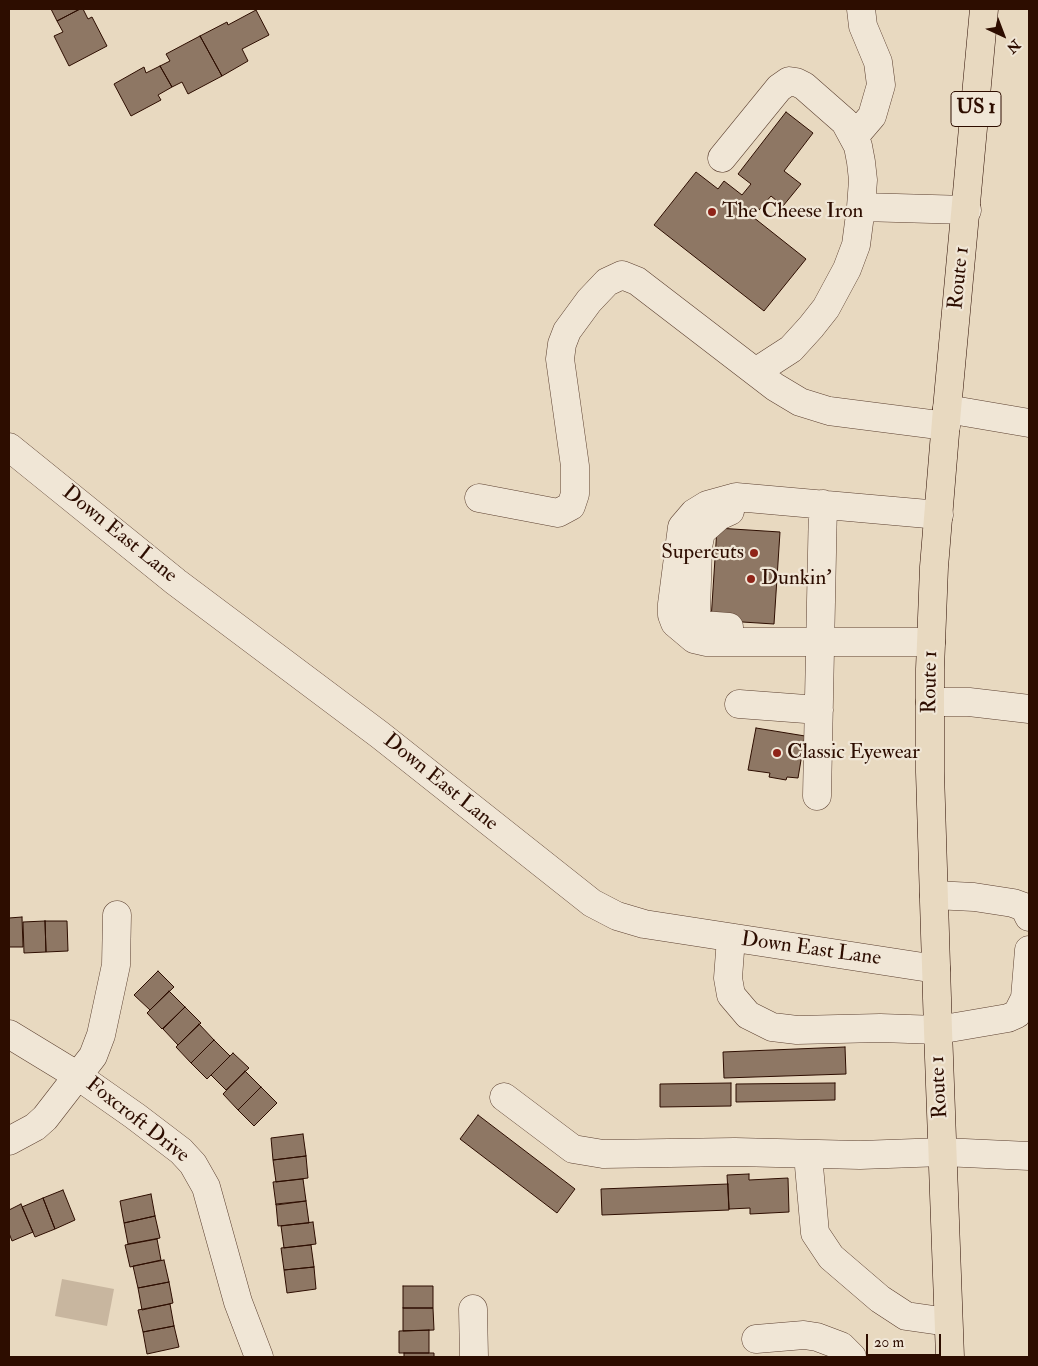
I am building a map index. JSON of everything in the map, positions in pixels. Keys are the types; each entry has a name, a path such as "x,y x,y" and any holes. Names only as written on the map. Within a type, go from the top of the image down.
{"main road":[{"name":"Route 1","path":"950,1357 934,895 930,702 931,642 947,418 984,9"}],"street":[{"path":"854,138 872,116 881,85 878,62 863,26 861,9"},
{"path":"722,158 779,88 789,81 804,86 834,110 845,122 858,146 863,180 861,207 856,245 847,269 826,308 791,349 757,372"},
{"path":"861,207 967,210"},
{"path":"478,498 558,513 571,506 575,494 575,466 560,359 562,344 567,331 576,317 606,282 614,277 629,276 637,281 775,387 800,402 829,411 1029,423"},
{"name":"Down East Lane","path":"9,447 169,576 380,734 592,903 618,916 644,924 936,969"},
{"path":"931,642 812,643 778,630 702,625 697,618 696,612 699,540 701,532 710,522 725,512 737,509 816,504 939,515"},
{"path":"816,504 812,643 819,710 817,796"},
{"path":"930,702 969,702 1029,709"},
{"path":"739,704 819,710"},
{"path":"934,895 1014,902 1024,906 1029,916"},
{"path":"9,1141 21,1136 45,1118 93,1056 101,1035 116,965 117,915"},
{"path":"731,938 728,978 731,995 748,1015 772,1027 797,1030 880,1028 938,1030 978,1025 1017,1014 1025,998 1029,950"},
{"name":"Foxcroft Drive","path":"9,1034 78,1076 181,1151 202,1178 238,1302 259,1357"},
{"path":"504,1098 573,1148 603,1154 735,1152 808,1155 943,1152 1029,1156"},
{"path":"808,1155 815,1233 831,1258 880,1299 906,1316 948,1322"},
{"path":"473,1309 474,1357"},
{"path":"756,1339 804,1335 817,1337 841,1346 852,1357"}],"shaded area":[{"path":"62,1279 114,1289 107,1326 55,1316"}],"building":[{"path":"51,9 80,9 57,21"},
{"path":"83,9 88,19 92,17 107,46 69,66 54,36 63,32 57,21"},
{"path":"256,10 269,35 242,49 248,61 222,76 200,36 227,22 228,25"},
{"path":"200,36 222,76 188,94 182,82 172,87 160,66 170,61 166,54"},
{"path":"160,66 172,87 158,95 161,100 131,116 114,84 144,67 146,73"},
{"name":"The Cheese Iron","path":"786,112 813,133 784,171 801,184 783,206 771,196 753,217 806,259 764,311 654,225 696,172 718,189 724,181 742,195 751,184 738,174"},
{"path":"717,528 780,532 774,624 711,620"},
{"name":"Classic Eyewear","path":"756,728 805,736 798,778 787,777 786,780 769,777 770,773 748,770"},
{"path":"22,917 23,947 9,947 9,918"},
{"path":"45,921 46,952 24,953 23,922"},
{"path":"45,921 67,921 68,951 46,952"},
{"path":"158,971 174,987 150,1010 134,995"},
{"path":"169,991 185,1007 162,1029 147,1013"},
{"path":"185,1007 201,1023 178,1045 163,1029"},
{"path":"199,1024 214,1040 191,1063 176,1047"},
{"path":"214,1040 230,1056 207,1079 191,1063"},
{"path":"845,1047 846,1074 724,1078 723,1052"},
{"path":"233,1053 249,1068 226,1090 211,1075"},
{"path":"245,1071 261,1087 238,1110 223,1094"},
{"path":"731,1083 731,1106 660,1107 660,1084"},
{"path":"835,1083 835,1100 736,1102 736,1084"},
{"path":"261,1087 277,1103 254,1126 238,1110"},
{"path":"478,1115 575,1189 557,1213 460,1139"},
{"path":"303,1134 306,1156 273,1160 271,1138"},
{"path":"306,1156 308,1178 276,1182 273,1160"},
{"path":"749,1174 749,1180 788,1178 789,1212 750,1214 750,1208 729,1209 727,1175"},
{"path":"303,1179 306,1201 276,1205 273,1182"},
{"path":"728,1184 729,1210 602,1215 601,1189"},
{"path":"63,1190 75,1220 55,1229 43,1198"},
{"path":"151,1194 155,1216 124,1223 120,1201"},
{"path":"43,1198 55,1229 35,1237 22,1207"},
{"path":"306,1201 309,1223 278,1226 276,1204"},
{"path":"21,1204 33,1232 12,1241 9,1233 9,1210"},
{"path":"155,1216 160,1238 128,1244 124,1223"},
{"path":"313,1222 316,1244 284,1248 281,1226"},
{"path":"157,1239 161,1260 130,1267 125,1245"},
{"path":"311,1245 314,1267 284,1270 281,1248"},
{"path":"164,1260 169,1282 138,1288 133,1266"},
{"path":"314,1267 316,1289 287,1293 284,1270"},
{"path":"169,1282 173,1303 142,1310 138,1288"},
{"path":"403,1286 433,1286 433,1308 403,1308"},
{"path":"170,1304 174,1326 143,1332 138,1310"},
{"path":"403,1308 433,1308 434,1330 403,1331"},
{"path":"174,1326 179,1347 147,1354 143,1332"},
{"path":"429,1330 429,1353 399,1353 399,1331"},
{"path":"404,1353 434,1353 434,1357 404,1357"}],"place":[{"name":"The Cheese Iron","path":"712,212"},
{"name":"Supercuts","path":"754,553"},
{"name":"Dunkin'","path":"751,579"},
{"name":"Classic Eyewear","path":"777,753"}]}
